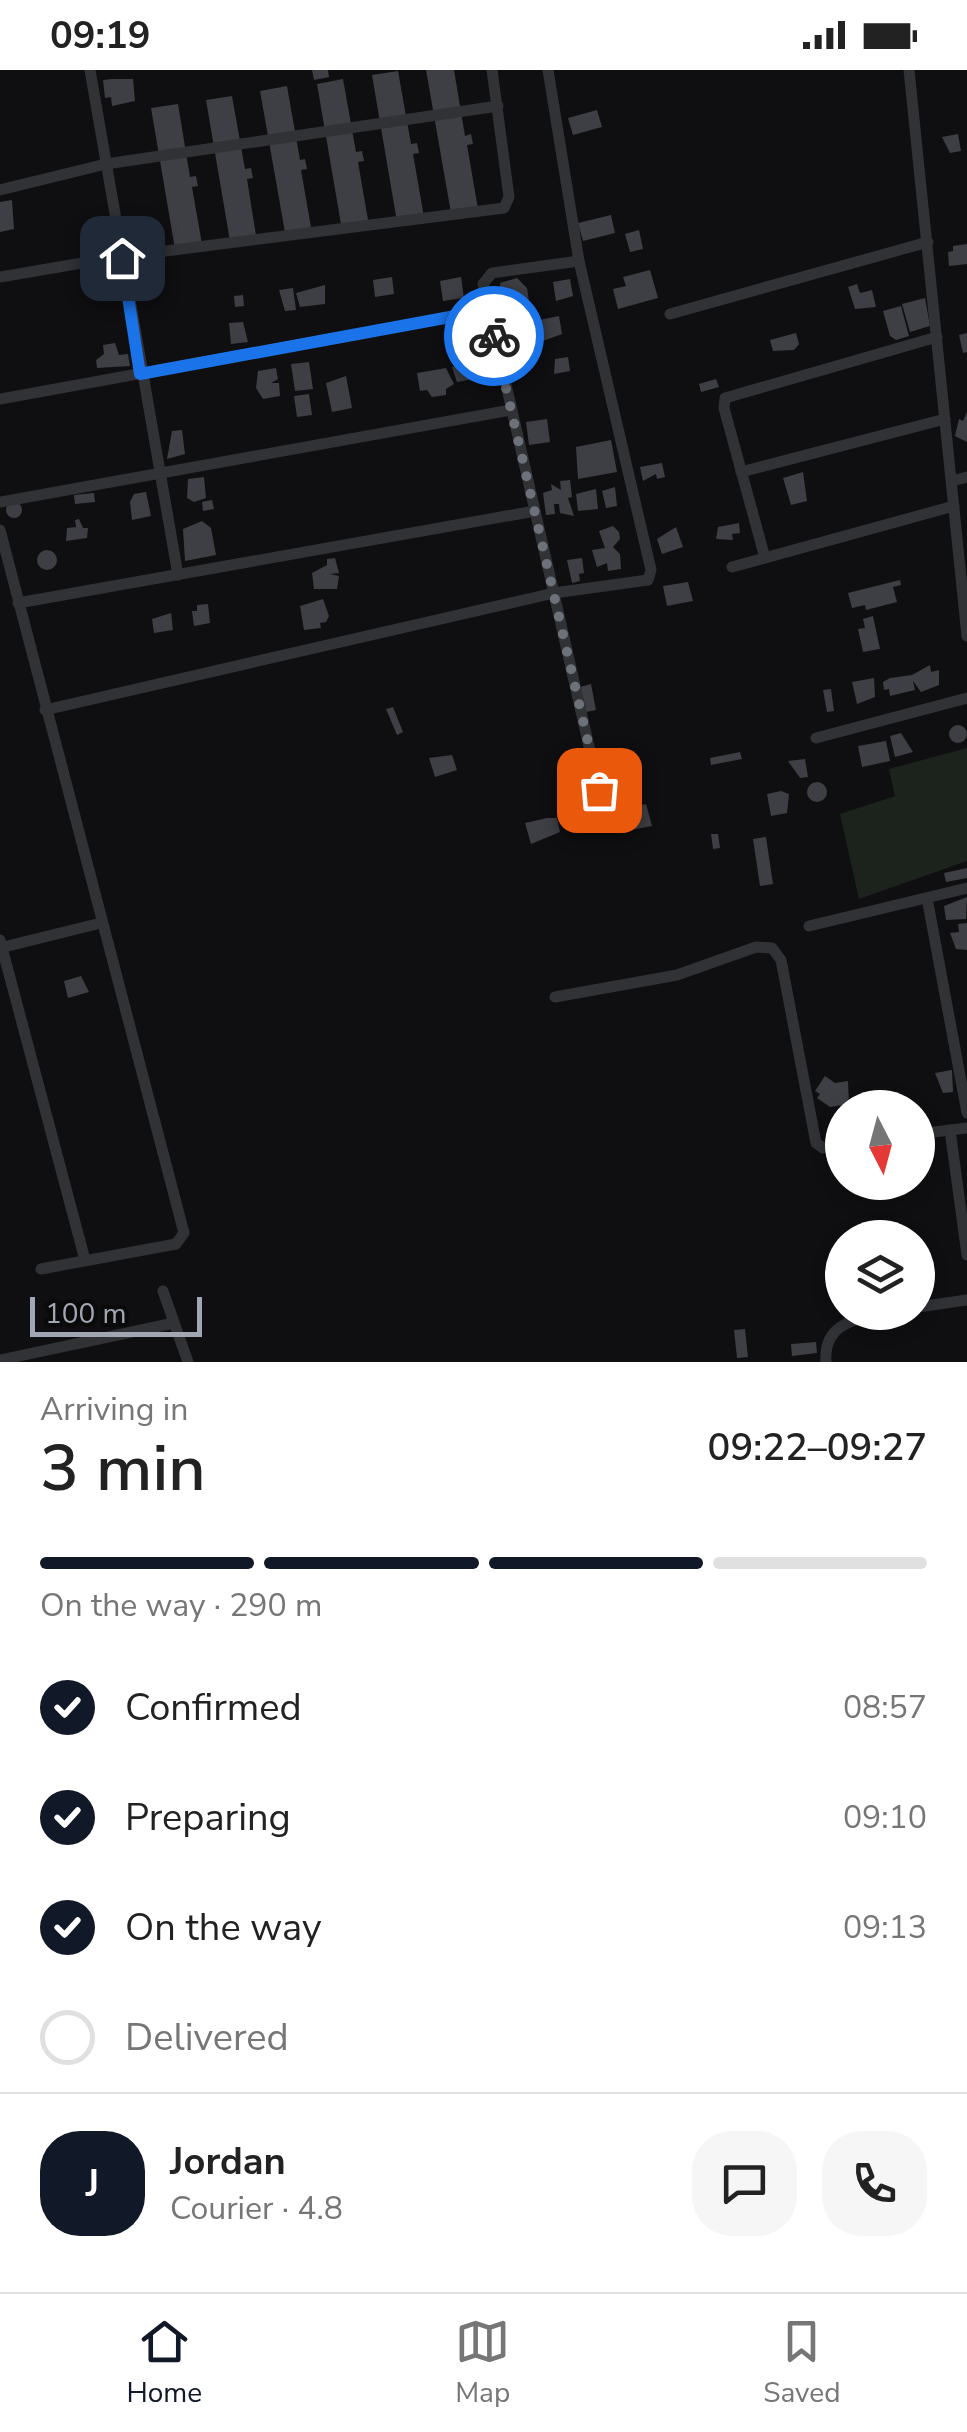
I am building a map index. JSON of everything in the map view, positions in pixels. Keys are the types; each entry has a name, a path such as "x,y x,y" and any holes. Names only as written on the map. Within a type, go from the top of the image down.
{"street":[{"path":"90,70 178,575"},
{"path":"0,278 122,258 504,208 509,197 492,70"},
{"path":"45,710 554,593 641,584 651,574 578,261 548,70"},
{"path":"909,70 967,636"},
{"path":"0,190 106,164 498,106"},
{"path":"670,314 928,242"},
{"path":"578,261 487,275 483,284 599,790"},
{"path":"0,399 488,310"},
{"path":"765,558 724,408 728,396 937,338"},
{"path":"0,502 511,410"},
{"path":"742,472 946,418"},
{"path":"952,482 967,477"},
{"path":"732,567 954,506"},
{"path":"18,603 535,511"},
{"path":"1,536 184,1233 176,1244 41,1269"},
{"path":"816,738 967,698"},
{"path":"809,926 967,888"},
{"path":"927,898 967,1113"},
{"path":"85,1260 1,945 101,923"},
{"path":"555,996 663,978 756,947 772,948 781,960 815,1141 825,1148"},
{"path":"935,1132 967,1128"},
{"path":"950,1130 967,1255"},
{"path":"163,1291 188,1362"},
{"path":"935,1305 967,1300"},
{"path":"0,1360 56,1355 174,1323"},
{"path":"826,1362 827,1342 835,1330"}],"shaded area":[{"path":"967,748 967,861 859,899 840,814 895,796 889,769"}],"building":[{"path":"312,70 328,70 329,77 314,80"},
{"path":"426,70 454,70 465,136 471,134 473,144 467,145 478,209 451,213"},
{"path":"398,71 411,144 417,143 419,153 413,154 424,217 397,222 372,75"},
{"path":"133,79 135,101 112,106 111,97 105,98 103,80"},
{"path":"343,79 356,152 362,151 364,161 358,162 369,226 342,230 317,84"},
{"path":"287,86 300,160 305,159 307,169 301,170 312,233 286,238 260,91"},
{"path":"232,96 245,169 251,168 253,178 247,179 257,242 231,247 206,100"},
{"path":"178,104 190,177 196,176 198,186 192,187 203,250 176,255 151,108"},
{"path":"597,110 602,127 573,135 568,118"},
{"path":"958,134 961,151 950,153 942,137"},
{"path":"12,200 14,229 0,232 0,202"},
{"path":"611,215 615,233 583,241 578,223"},
{"path":"639,230 643,249 630,252 625,234"},
{"path":"967,244 967,264 949,266 948,252 953,251 953,246"},
{"path":"650,270 658,298 618,309 613,289 626,286 623,277"},
{"path":"392,277 394,294 375,297 373,280"},
{"path":"461,277 464,298 443,301 440,281"},
{"path":"517,278 527,288 529,301 502,302 500,283"},
{"path":"570,279 573,296 556,301 553,282"},
{"path":"857,284 860,293 872,290 876,307 855,309 848,287"},
{"path":"325,285 325,304 300,307 296,293"},
{"path":"293,288 296,310 285,311 279,290"},
{"path":"243,295 244,306 235,307 234,296"},
{"path":"925,298 930,326 910,332 902,304"},
{"path":"901,306 909,336 896,340 890,336 883,311"},
{"path":"559,316 562,334 543,341 539,320"},
{"path":"243,322 248,342 231,344 229,323"},
{"path":"796,333 799,344 794,350 773,351 770,340"},
{"path":"967,333 967,352 963,353 959,335"},
{"path":"115,343 119,355 128,354 130,366 97,368 96,360 104,354 103,345"},
{"path":"568,357 570,371 554,374 555,359"},
{"path":"309,362 313,389 295,391 291,364"},
{"path":"472,364 474,379 457,382 452,367"},
{"path":"276,368 278,379 271,383 279,383 280,396 263,399 256,388 258,371"},
{"path":"446,368 454,384 446,389 446,395 432,397 427,390 420,391 417,373"},
{"path":"346,376 352,408 332,412 326,383"},
{"path":"716,379 719,387 701,392 699,384"},
{"path":"309,394 312,415 297,417 294,396"},
{"path":"967,412 967,442 955,436 959,419 963,421"},
{"path":"547,419 550,442 529,445 526,422"},
{"path":"182,430 185,454 167,459 172,431"},
{"path":"611,440 617,472 578,479 576,447"},
{"path":"662,463 665,477 657,479 656,474 643,481 640,467"},
{"path":"803,472 807,501 791,505 783,478"},
{"path":"204,477 206,498 194,502 187,498 188,479"},
{"path":"570,480 572,497 568,498 574,516 560,513 559,504 554,504 555,514 546,515 543,493 552,490 551,484 561,490 560,481"},
{"path":"615,487 617,506 606,508 602,491"},
{"path":"596,489 598,509 578,511 576,494"},
{"path":"146,492 151,516 132,520 130,502 134,494"},
{"path":"94,493 95,502 75,504 74,495"},
{"path":"212,500 214,509 203,511 202,502"},
{"path":"14,502 22,510 14,518 6,510"},
{"path":"79,519 83,528 88,528 87,538 66,541 67,528 76,527 75,520"},
{"path":"202,521 211,528 216,555 185,561 183,529"},
{"path":"739,523 740,533 732,534 733,540 716,539 718,527"},
{"path":"613,526 619,532 620,539 613,547 620,554 621,569 608,571 607,563 597,567 592,550 605,548 599,531"},
{"path":"676,527 683,547 662,554 657,539"},
{"path":"47,550 57,560 47,570 37,560"},
{"path":"335,558 339,573 330,574 339,576 337,589 314,589 312,573 327,565 327,559"},
{"path":"582,558 584,573 579,574 580,581 572,583 567,560"},
{"path":"900,580 901,585 893,587 897,602 866,610 865,605 852,608 848,593"},
{"path":"688,582 693,601 667,606 663,586"},
{"path":"323,599 329,616 326,622 320,623 321,628 304,630 300,606"},
{"path":"208,604 210,623 194,626 192,611 197,611 197,605"},
{"path":"171,613 173,630 154,633 152,619"},
{"path":"873,616 880,649 863,652 858,629 865,628 863,619"},
{"path":"930,665 931,672 939,670 939,685 921,692 913,681 915,690 890,696 889,689 884,690 883,682 890,678 912,675"},
{"path":"874,678 875,697 857,704 852,682"},
{"path":"591,684 596,710 586,712 580,687"},
{"path":"831,689 834,711 827,712 823,690"},
{"path":"393,707 403,732 397,735 386,709"},
{"path":"958,725 967,734 958,743 949,734"},
{"path":"901,733 913,752 895,757 890,736"},
{"path":"886,741 890,761 862,767 858,746"},
{"path":"740,752 742,759 711,765 710,758"},
{"path":"452,755 457,770 435,777 429,758"},
{"path":"805,759 808,777 800,778 788,761"},
{"path":"817,782 827,792 817,802 807,792"},
{"path":"767,794 789,794 787,813 771,816"},
{"path":"646,804 652,826 631,830 627,808"},
{"path":"557,818 560,832 531,844 525,823"},
{"path":"711,834 718,834 720,848 713,849"},
{"path":"766,837 773,884 760,886 753,839"},
{"path":"967,868 967,878 946,882 944,873"},
{"path":"967,897 966,919 946,920 944,906"},
{"path":"967,923 967,950 956,949 950,933 959,932 958,924"},
{"path":"81,976 89,992 68,998 64,981"},
{"path":"952,1070 953,1092 943,1093 935,1073"},
{"path":"825,1076 835,1083 848,1081 848,1090 825,1090 825,1104 815,1091"},
{"path":"745,1329 748,1357 737,1358 734,1330"},
{"path":"816,1342 817,1353 792,1356 791,1344"}],"way so far":[{"path":"494,336 599,790"}],"route":[{"path":"122,258 140,374 488,310 494,336"}]}
